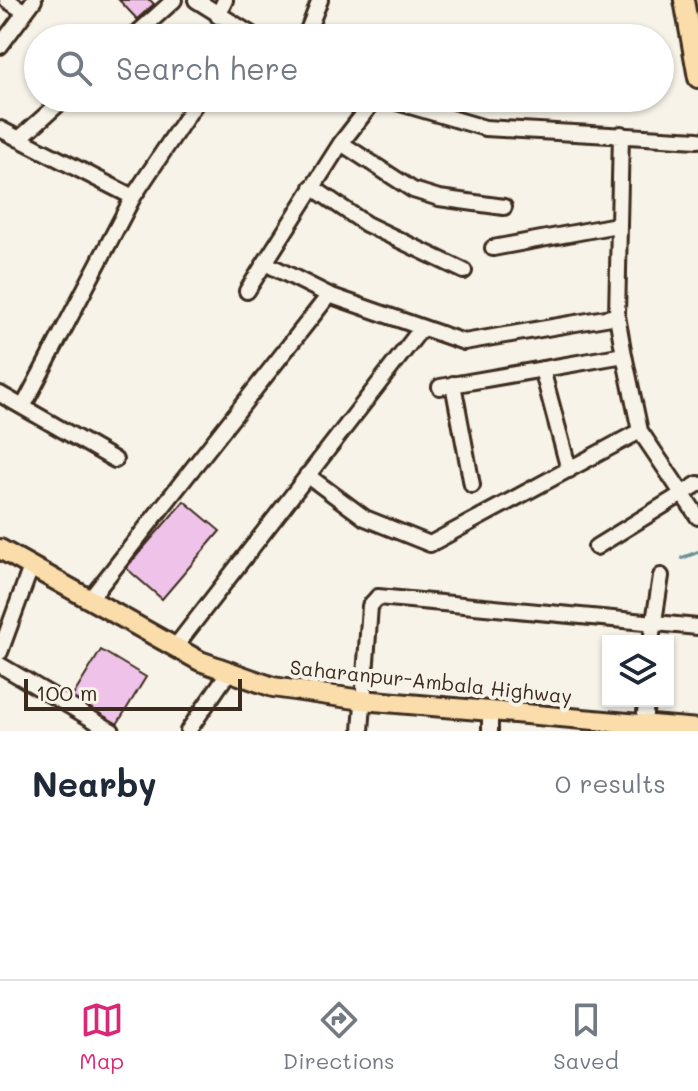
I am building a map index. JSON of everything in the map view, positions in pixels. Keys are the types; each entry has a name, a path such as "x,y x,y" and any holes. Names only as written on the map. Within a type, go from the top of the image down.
{"main road":[{"path":"684,0 698,78"},
{"name":"Saharanpur-Ambala Highway","path":"0,549 175,647 228,673 273,687 362,700 490,711 620,728 698,729"}],"street":[{"path":"0,46 30,6 7,0"},
{"path":"147,24 174,0"},
{"path":"196,0 230,24"},
{"path":"218,16 225,0"},
{"path":"311,24 320,0"},
{"path":"19,139 49,112"},
{"path":"23,407 133,197 190,112"},
{"path":"247,291 341,143 365,112"},
{"path":"431,112 485,128 698,140"},
{"path":"0,129 133,197"},
{"path":"621,134 617,316 624,355 640,431 698,517"},
{"path":"341,143 413,190 439,198 504,207"},
{"path":"312,187 366,224 464,271"},
{"path":"493,248 617,225"},
{"path":"265,263 329,295 464,342 617,316"},
{"path":"90,599 329,295"},
{"path":"175,647 421,329"},
{"path":"472,485 446,386 624,355"},
{"path":"542,369 569,470"},
{"path":"0,394 115,460"},
{"path":"307,475 365,518 430,544 640,431"},
{"path":"596,547 698,484"},
{"path":"0,652 31,567"},
{"path":"652,635 661,576"},
{"path":"361,731 370,606 378,597 698,627"},
{"path":"0,665 112,731"},
{"path":"188,731 228,673"},
{"path":"644,726 646,707"},
{"path":"490,711 490,731"}],"building":[{"path":"119,0 150,0 154,4 137,19"},
{"path":"184,501 220,531 162,599 126,568"},
{"path":"101,650 146,677 116,726 71,699"}],"waterway":[{"path":"682,558 698,552"}]}
